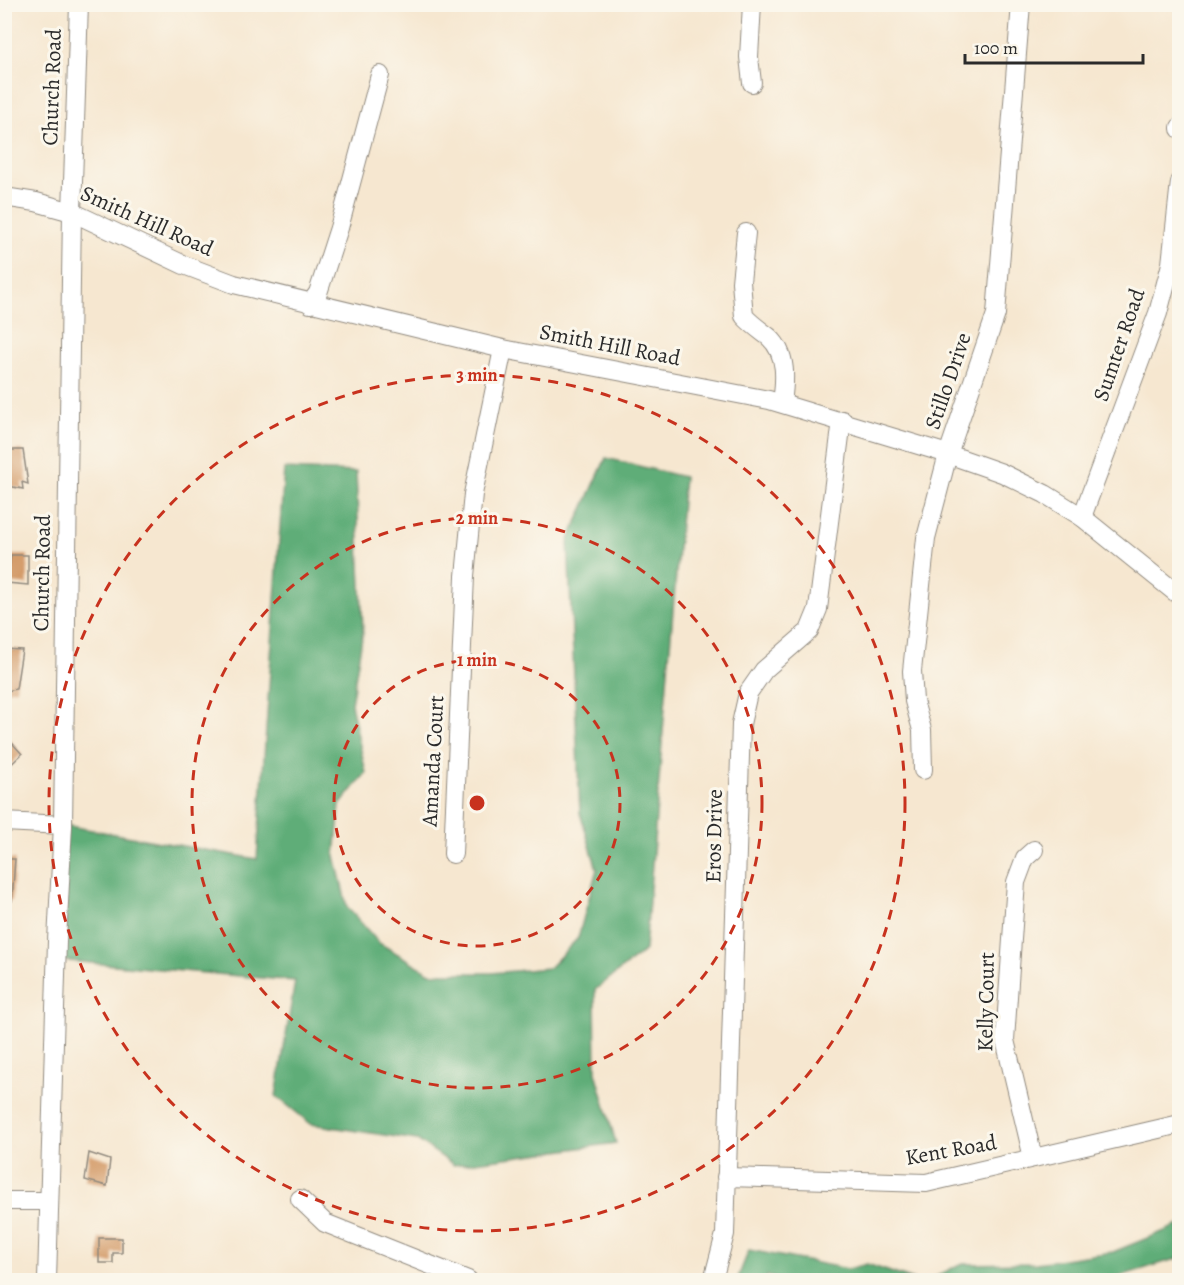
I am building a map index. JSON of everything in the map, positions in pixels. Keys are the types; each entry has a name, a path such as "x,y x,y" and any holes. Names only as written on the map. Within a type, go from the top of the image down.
{"street":[{"name":"Church Road","path":"47,1281 63,825 72,212 78,4"},
{"path":"752,4 749,57 752,83"},
{"name":"Stillo Drive","path":"923,770 922,730 914,701 912,671 926,538 948,454 996,314 1021,4"},
{"path":"310,304 318,292 339,228 380,75"},
{"name":"Sumter Road","path":"1082,518 1158,313 1171,264 1179,182"},
{"name":"Smith Hill Road","path":"4,197 36,202 72,212 184,266 234,284 503,349 782,404 842,420 948,454 1002,473 1045,494 1082,518 1179,596"},
{"path":"746,233 741,282 744,316 770,339 778,351 783,363 785,379 782,404"},
{"name":"Amanda Court","path":"453,854 465,576 473,494 503,349"},
{"name":"Eros Drive","path":"713,1281 725,1234 741,724 748,693 764,670 809,631 818,609 842,420"},
{"path":"4,822 63,825"},
{"name":"Kelly Court","path":"1033,1158 1005,1040 1016,882 1025,858 1034,850"},
{"name":"Kent Road","path":"726,1177 926,1183 1179,1124"},
{"path":"300,1199 325,1223 468,1281"},
{"path":"4,1201 49,1201"}],"green space":[{"path":"606,458 684,477 645,950 595,990 596,1072 616,1143 454,1165 417,1140 311,1124 276,1096 295,981 58,960 63,825 257,859 284,469 356,472 363,632 351,704 366,773 340,805 335,856 347,907 379,943 430,973 491,973 549,968 578,938 597,869 580,813 568,542"},
{"path":"1179,1225 1179,1258 1107,1280 930,1280 960,1264 1036,1263 1113,1252"},
{"path":"749,1250 848,1269 867,1264 914,1280 781,1280 767,1276 765,1280 737,1280"}],"building":[{"path":"11,450 23,450 28,484 22,482 23,489 8,486"},
{"path":"11,555 28,555 28,585 7,583"},
{"path":"4,649 22,650 16,689 7,691"},
{"path":"4,734 22,754 4,771"},
{"path":"4,859 15,859 12,901 4,901"},
{"path":"89,1153 110,1160 107,1186 85,1180"},
{"path":"99,1238 122,1238 122,1253 113,1253 113,1263 99,1263"}]}
